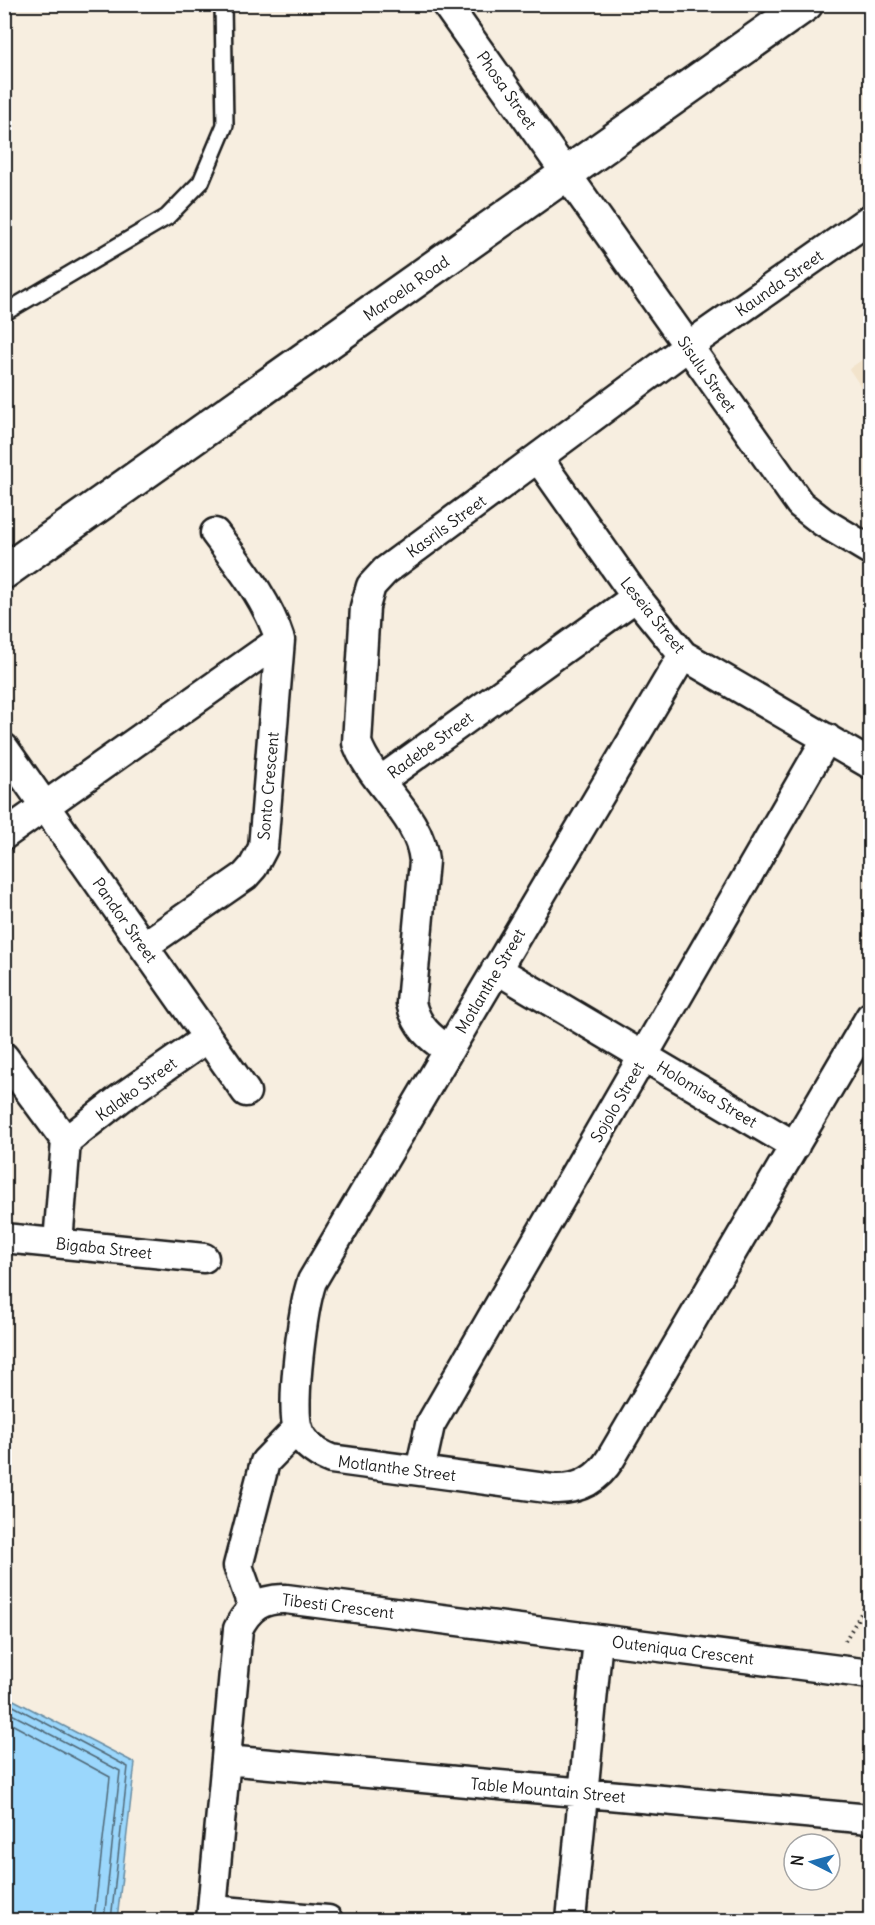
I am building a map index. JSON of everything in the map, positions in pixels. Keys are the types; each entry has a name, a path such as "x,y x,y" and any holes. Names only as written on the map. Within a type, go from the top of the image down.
{"street":[{"name":"Phosa Street","path":"446,4 566,175"},
{"name":"Maroela Road","path":"4,572 806,4"},
{"name":"Sisulu Street","path":"566,175 800,504 823,522 870,550"},
{"name":"Kaunda Street","path":"687,347 870,219"},
{"name":"Kasrils Street","path":"380,781 361,752 356,733 365,607 371,586 385,571 687,347"},
{"name":"Leseia Street","path":"538,459 636,597 683,655 870,764"},
{"name":"Sonto Crescent","path":"144,946 245,876 260,857 264,838 280,640 272,615 259,592 215,533"},
{"name":"Radebe Street","path":"448,1050 425,1034 414,1017 411,1003 423,850 414,828 380,781 636,597"},
{"path":"4,835 280,640"},
{"name":"Motlanthe Street","path":"683,655 312,1281 306,1304 295,1416 298,1428 310,1448 331,1459 565,1489 586,1484 596,1477 608,1464 870,1017"},
{"name":"Sojolo Street","path":"420,1471 430,1425 827,738"},
{"name":"Pandor Street","path":"4,748 246,1092"},
{"name":"Holomisa Street","path":"496,969 795,1146"},
{"name":"Kalako Street","path":"66,1141 121,1098 207,1038"},
{"path":"4,1057 66,1141 58,1243"},
{"name":"Bigaba Street","path":"4,1238 204,1258"},
{"path":"298,1428 265,1462 238,1566 253,1608 238,1629 212,1915 328,1920"},
{"name":"Tibesti Crescent","path":"253,1608 263,1601 286,1599 598,1639"},
{"name":"Outeniqua Crescent","path":"571,1920 598,1639 870,1674"},
{"name":"Table Mountain Street","path":"226,1760 870,1819"}],"lane":[{"path":"4,313 167,217 201,182 225,125 223,4"}],"path":[{"path":"834,1669 836,1655 870,1598"}],"shaded area":[{"path":"870,354 870,400 849,369"}],"water":[{"path":"4,1695 135,1763 117,1920 5,1920"}]}
